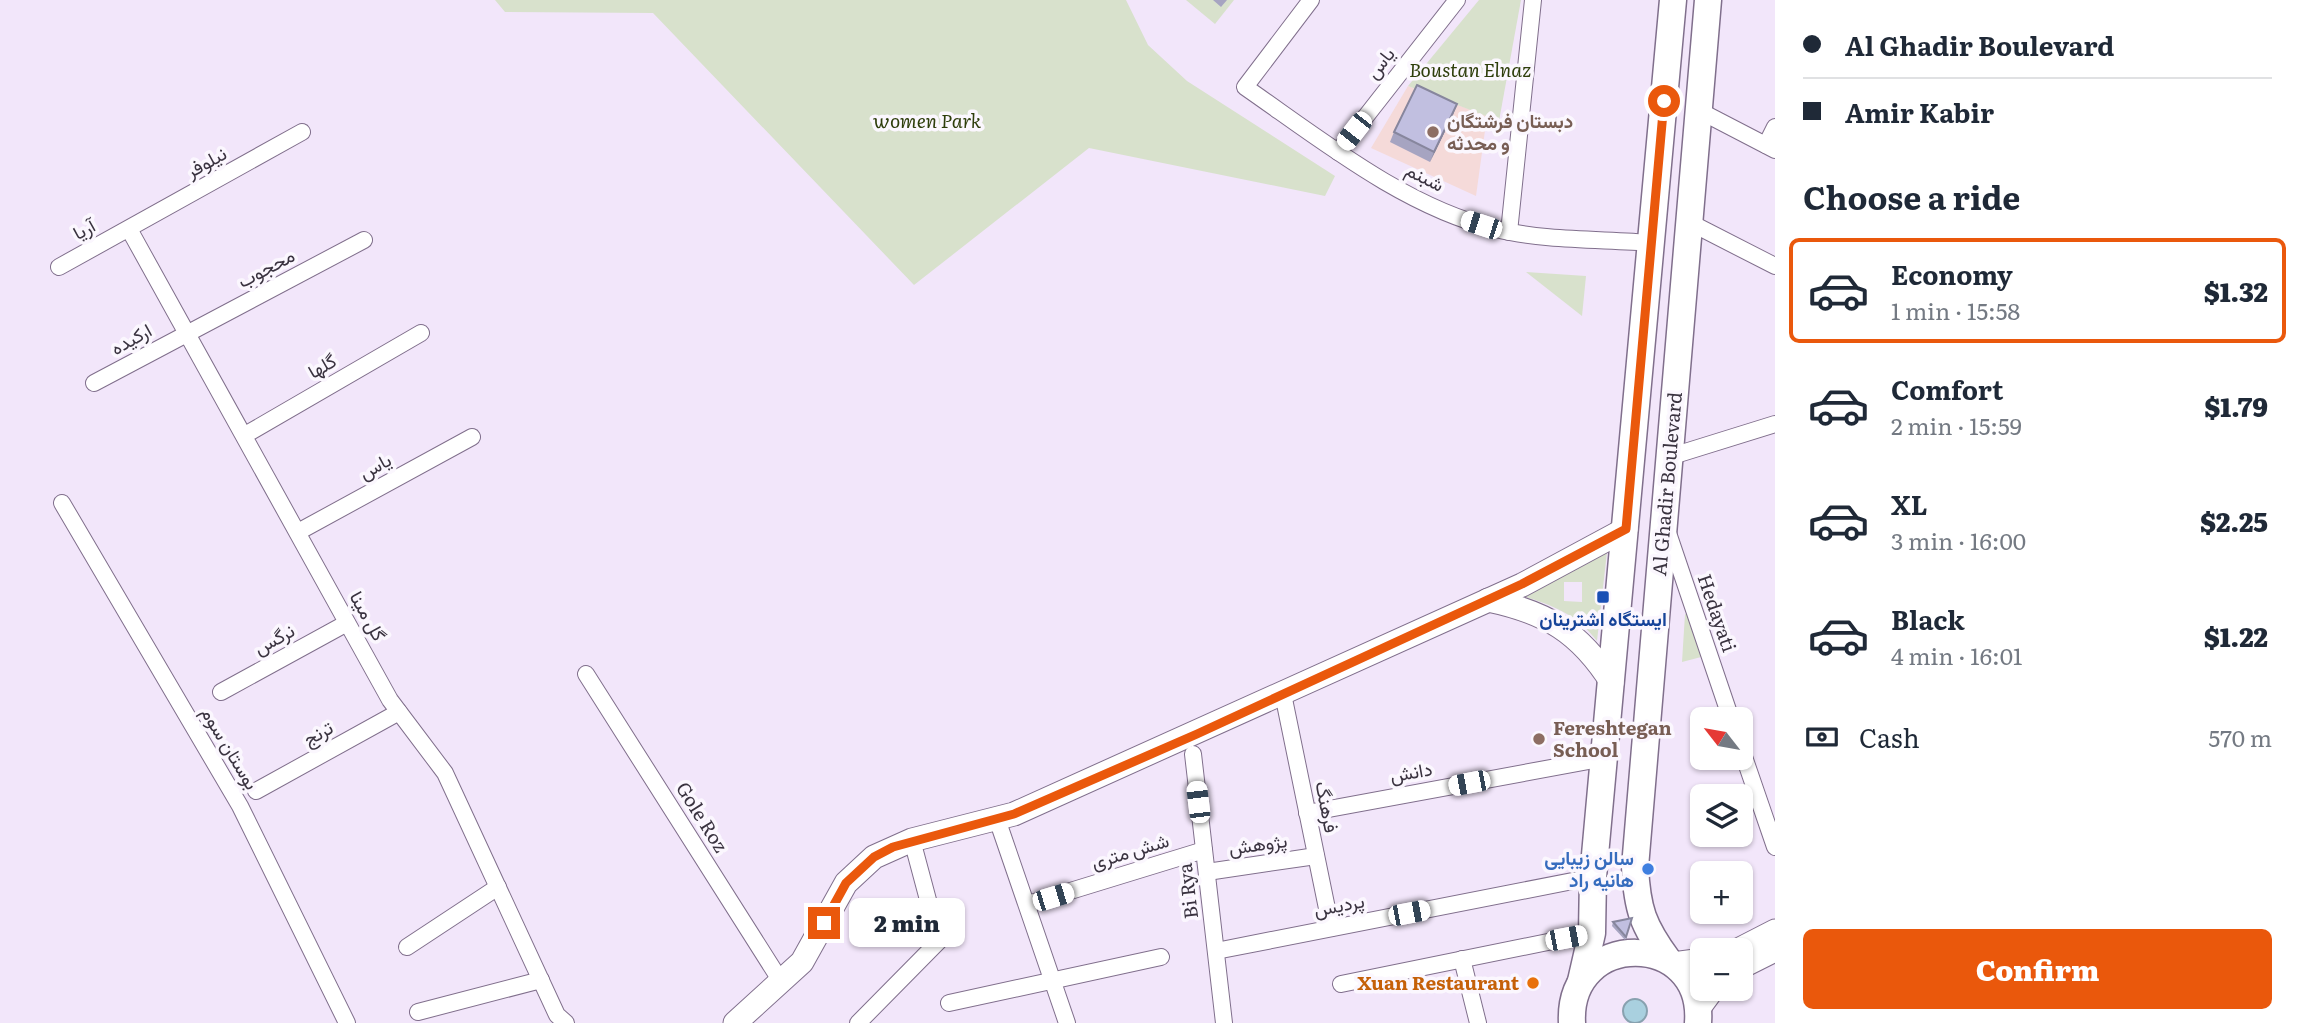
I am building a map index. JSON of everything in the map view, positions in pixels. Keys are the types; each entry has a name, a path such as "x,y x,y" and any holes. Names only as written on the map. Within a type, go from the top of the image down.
{"main road":[{"name":"Al Ghadir Boulevard","path":"1568,1019 1581,981 1592,933 1593,884 1673,0"},
{"name":"Al Ghadir Boulevard","path":"1703,1006 1688,979 1670,962 1645,930 1636,901 1636,883 1708,0"},
{"path":"1593,884 1608,908 1618,910 1625,905 1636,883"},
{"path":"1581,981 1603,961 1630,951 1650,953 1670,962"}],"street":[{"name":"شبنم","path":"1311,0 1245,87 1338,152 1427,203 1466,220 1509,232 1651,243"},
{"name":"یاس","path":"1338,152 1457,0"},
{"path":"1509,232 1533,0"},
{"path":"1698,110 1770,148 1775,127"},
{"name":"نیلوفر","path":"129,229 302,132"},
{"path":"1689,222 1775,266"},
{"name":"آریا","path":"59,267 129,229"},
{"name":"گل مینا","path":"129,229 399,712 445,773 556,1015 566,1023"},
{"name":"محجوب","path":"188,332 364,240"},
{"name":"ارکیده","path":"94,383 188,332"},
{"name":"گلها","path":"244,435 421,333"},
{"path":"1669,457 1775,424"},
{"name":"یاس","path":"298,532 472,437"},
{"name":"بوستان سوم","path":"62,503 240,806 347,1023"},
{"name":"Hedayati","path":"1664,521 1727,707"},
{"path":"735,1023 782,983 808,952 851,877 874,857 912,840 997,819 1283,694 1488,600 1626,529"},
{"path":"1488,600 1521,607 1564,629 1593,652 1612,683"},
{"name":"نرگس","path":"222,692 348,622"},
{"name":"Gole Roz","path":"586,674 782,983"},
{"name":"فرهنگ","path":"1283,694 1331,929"},
{"name":"ترنج","path":"256,791 399,712"},
{"name":"Bi Rya","path":"1193,754 1224,1023"},
{"name":"دانش","path":"1307,813 1605,758"},
{"path":"1749,770 1775,847"},
{"path":"997,819 1067,1023"},
{"path":"858,1023 939,940 912,840"},
{"name":"شش متری","path":"1028,904 1204,850"},
{"name":"پژوهش","path":"1207,872 1316,856"},
{"name":"پردیس","path":"1216,951 1593,884"},
{"path":"407,947 498,887"},
{"path":"1753,943 1775,932"},
{"path":"1340,984 1464,966 1592,933"},
{"path":"1753,961 1775,950"},
{"path":"949,1003 1054,983 1161,957"},
{"path":"1670,962 1690,961"},
{"path":"1464,966 1478,1023"},
{"path":"418,1012 541,980"}],"shaded area":[{"name":"دبستان فرشتگان و محدثه","path":"1408,86 1487,116 1476,196 1371,148"}],"green space":[{"name":"women Park","path":"495,0 1126,0 1148,45 1187,81 1335,176 1325,196 1089,148 914,285 653,13 505,12"},
{"path":"1186,0 1234,0 1215,24"},
{"name":"Boustan Elnaz","path":"1479,0 1521,0 1499,121 1408,86"},
{"path":"1526,272 1586,276 1582,316"},
{"path":"1607,552 1597,641 1581,624 1562,611 1519,595","holes":["1564,582 1582,582 1582,602 1564,601"]},
{"path":"1685,614 1690,615 1705,656 1682,662"}],"water":[{"path":"1635,999 1646,1006 1647,1011 1640,1022 1635,1023 1624,1016 1623,1011 1630,1000"}],"building":[{"path":"1417,85 1457,104 1434,152 1394,132"},
{"path":"1632,918 1626,937 1613,922"}],"place":[{"name":"دبستان فرشتگان و محدثه","path":"1433,132"},
{"name":"ایستگاه اشترینان","path":"1603,597"},
{"name":"Fereshtegan School","path":"1539,739"},
{"name":"سالن زیبایی هانيه راد","path":"1648,869"},
{"name":"Xuan Restaurant","path":"1533,983"}],"route":[{"path":"824,923 846,883 874,857 893,847 1014,814 1197,734 1522,584 1626,529 1664,101"}]}
